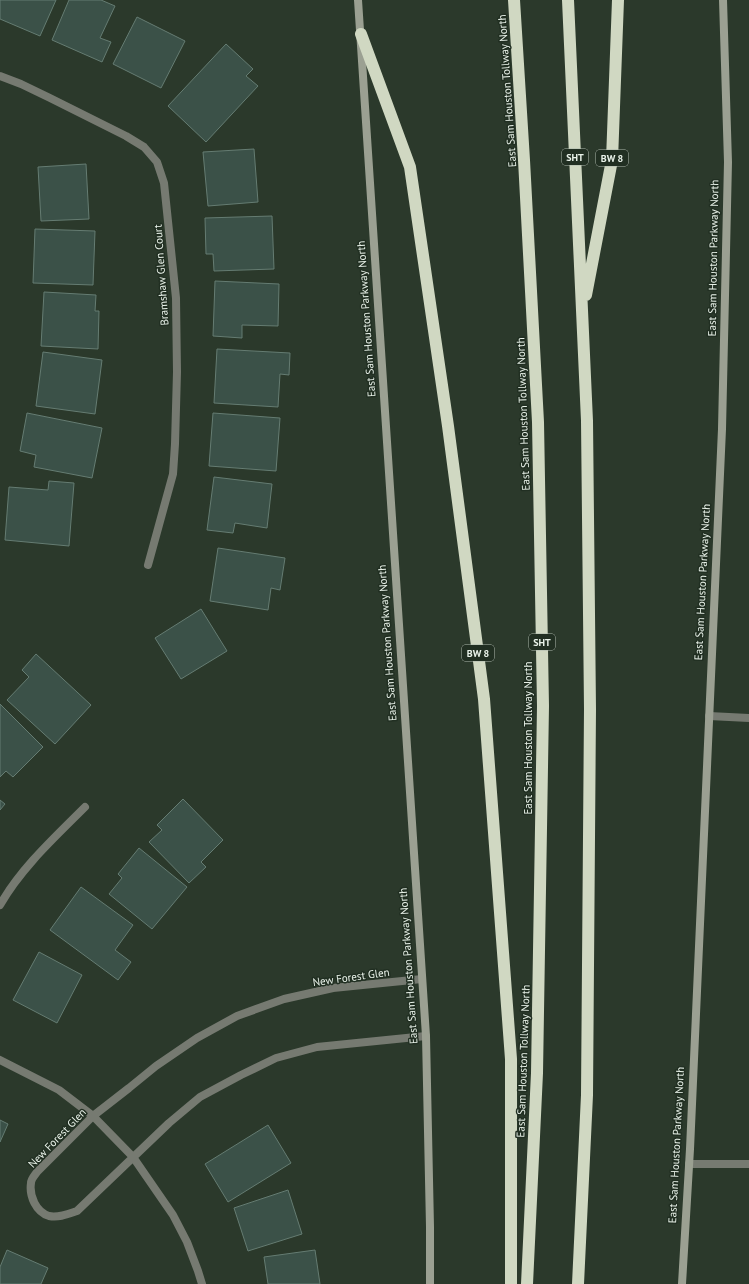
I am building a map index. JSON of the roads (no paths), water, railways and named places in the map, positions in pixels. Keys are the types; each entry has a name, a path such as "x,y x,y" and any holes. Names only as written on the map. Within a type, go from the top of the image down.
{"highway":[{"name":"East Sam Houston Tollway North","path":"514,0 538,422 543,706 537,1073 527,1284"},
{"name":"SHT","path":"568,0 582,314"},
{"name":"BW 8","path":"578,1284 587,1095 590,709 587,421 582,314 612,160 618,0"},
{"name":"BW 8","path":"361,34 410,167 449,434 484,699 510,1059 511,1284"}],"main road":[{"name":"East Sam Houston Parkway North","path":"358,0 426,1036 430,1284"},
{"name":"East Sam Houston Parkway North","path":"682,1284 689,1164 722,429 728,170 723,0"}],"street":[{"name":"Bramshaw Glen Court","path":"0,76 50,98 126,136 144,147 157,162 164,183 176,298 178,372 176,422 173,474 148,565"},
{"path":"709,716 749,718"},
{"path":"0,905 9,889 45,847 85,807"},
{"name":"New Forest Glen","path":"422,979 333,988 284,999 237,1016 197,1038 156,1066 93,1116 37,1172 31,1182 31,1199 38,1209 49,1216 64,1216 77,1211 169,1123 200,1097 276,1058 317,1047 363,1041 426,1036"},
{"path":"0,1060 59,1090 93,1116 133,1157 173,1215 187,1242 202,1284"},
{"path":"689,1164 749,1164"}]}
